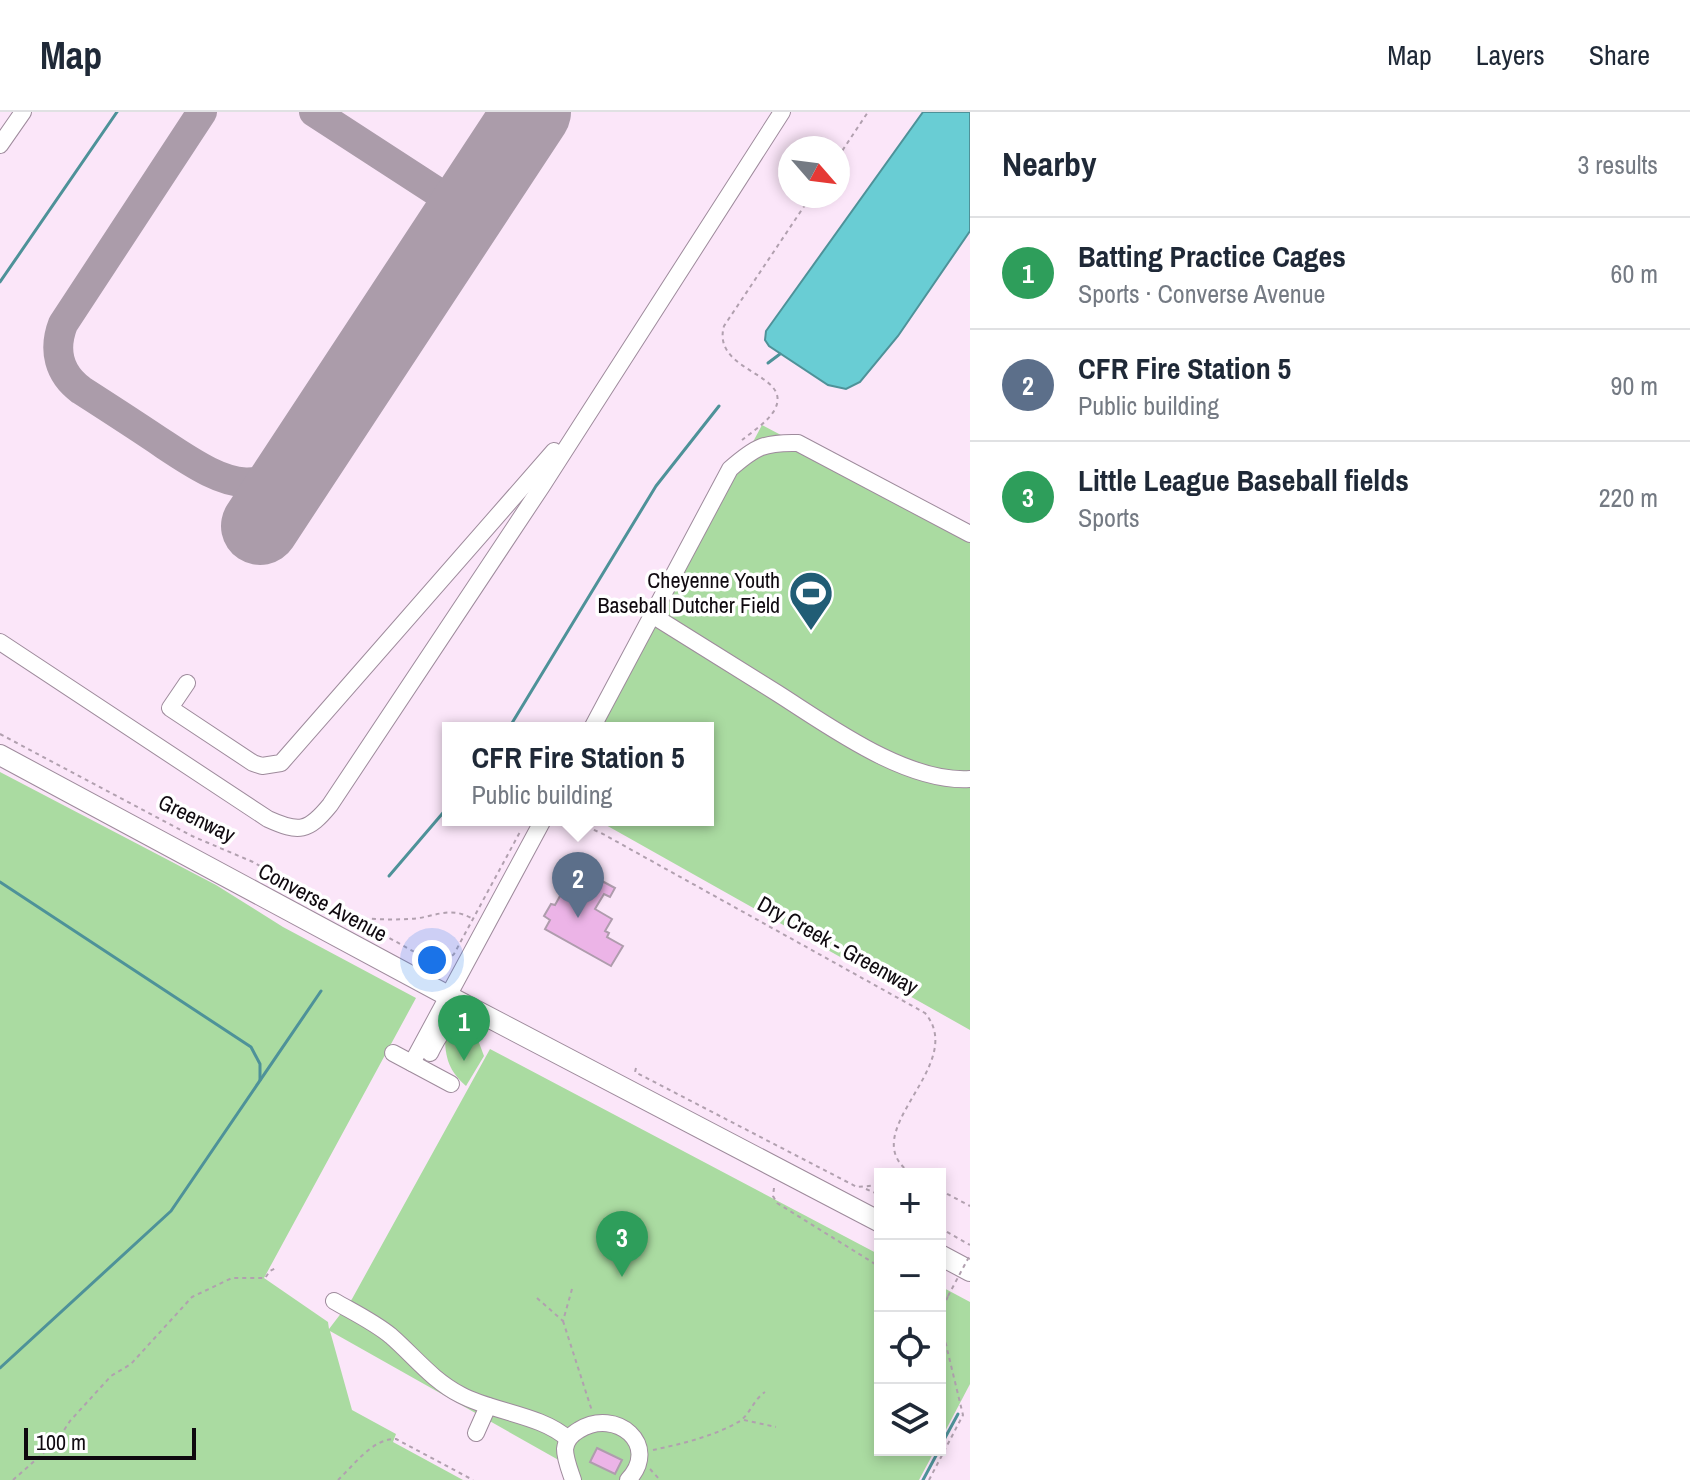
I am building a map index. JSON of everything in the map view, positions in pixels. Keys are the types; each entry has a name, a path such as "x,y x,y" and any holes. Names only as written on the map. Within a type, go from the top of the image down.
{"main road":[{"name":"Converse Avenue","path":"0,755 450,997 874,1219"},
{"path":"946,1254 970,1258"},
{"path":"946,1257 970,1271"}],"lane":[{"path":"0,145 23,112"},
{"path":"0,642 268,819 287,828 305,828 330,805 782,112"},
{"path":"187,683 170,708 253,763 272,766 281,763 589,410"},
{"path":"595,722 730,469 752,450 772,442 798,443 970,534"},
{"path":"652,615 845,736 884,757 916,770 970,779"},
{"path":"417,1066 540,826"},
{"path":"417,1066 450,1023 488,1017"},
{"path":"393,1053 451,1084"},
{"path":"334,1301 391,1336 441,1384 463,1397 548,1428 568,1439"},
{"path":"476,1433 488,1406"},
{"path":"573,1480 565,1448 568,1439 586,1426 609,1422 619,1425 637,1442 640,1454 638,1465 628,1480"}],"path":[{"path":"850,139 868,112"},
{"path":"734,448 772,413 777,400 767,381 729,356 722,342 722,332 730,313 803,208"},
{"name":"Greenway","path":"0,734 192,836 253,862 436,964 450,959 519,832"},
{"name":"Dry Creek - Greenway","path":"585,826 925,1013 938,1032 939,1046 898,1127 894,1144 897,1161 905,1168"},
{"path":"353,918 412,919 451,911 473,919"},
{"path":"636,1068 635,1072 857,1187 874,1186"},
{"path":"863,1187 874,1192"},
{"path":"774,1188 773,1196 777,1203 874,1263"},
{"path":"946,1193 970,1206"},
{"path":"946,1231 970,1245"},
{"path":"946,1299 970,1258"},
{"path":"13,1480 57,1441 70,1421 111,1376 131,1364 192,1297 232,1278 265,1278 276,1268"},
{"path":"563,1321 572,1289"},
{"path":"537,1298 563,1321 587,1391 594,1424"},
{"path":"929,1480 963,1415 941,1324 942,1312"},
{"path":"640,1454 695,1439 743,1419 757,1397 765,1392"},
{"path":"743,1419 776,1427"},
{"path":"338,1480 378,1442 388,1439 396,1439 473,1480"}],"green space":[{"name":"Cheyenne Youth Baseball Dutcher Field","path":"762,425 970,535 970,1030 608,826 714,826 714,722 604,722"},
{"path":"0,772 216,885 283,927 416,998 264,1278 328,1322 329,1329 352,1299 490,1049 874,1252 874,1456 932,1456 919,1480 573,1480 571,1467 330,1331 352,1410 396,1434 393,1442 463,1480 0,1480"},
{"path":"445,1036 478,1040 484,1056 466,1086 449,1064"},
{"path":"946,1289 970,1302 970,1384 946,1430"}],"water":[{"path":"923,112 970,112 970,231 898,336 860,382 846,389 828,385 769,346 765,340 766,331"}],"building":[{"path":"576,867 615,888 610,897 604,894 595,909 612,919 605,931 609,933 607,937 623,946 611,966 545,929 550,920 544,916 551,904 555,905"},
{"path":"597,1448 622,1460 615,1474 590,1462"}],"waterway":[{"path":"0,282 117,112"},
{"path":"768,363 780,354"},
{"path":"513,722 656,486 719,406"},
{"path":"389,876 442,814"},
{"path":"0,882 251,1047 260,1064 260,1080"},
{"path":"0,1368 171,1211 321,991"},
{"path":"946,1436 958,1414"},
{"path":"923,1480 936,1456"}],"taxiway":[{"path":"202,112 63,324 58,343 60,361 68,377 81,390 188,460 228,479 246,482 263,480 281,472 319,435"},
{"path":"314,112 445,197 470,195 489,178"}],"runway":[{"path":"260,526 532,112"}],"place":[{"name":"Cheyenne Youth Baseball Dutcher Field","path":"811,632"},
{"name":"CFR Fire Station 5","path":"578,918"},
{"name":"Batting Practice Cages","path":"464,1061"},
{"name":"Little League Baseball fields","path":"622,1277"}]}
